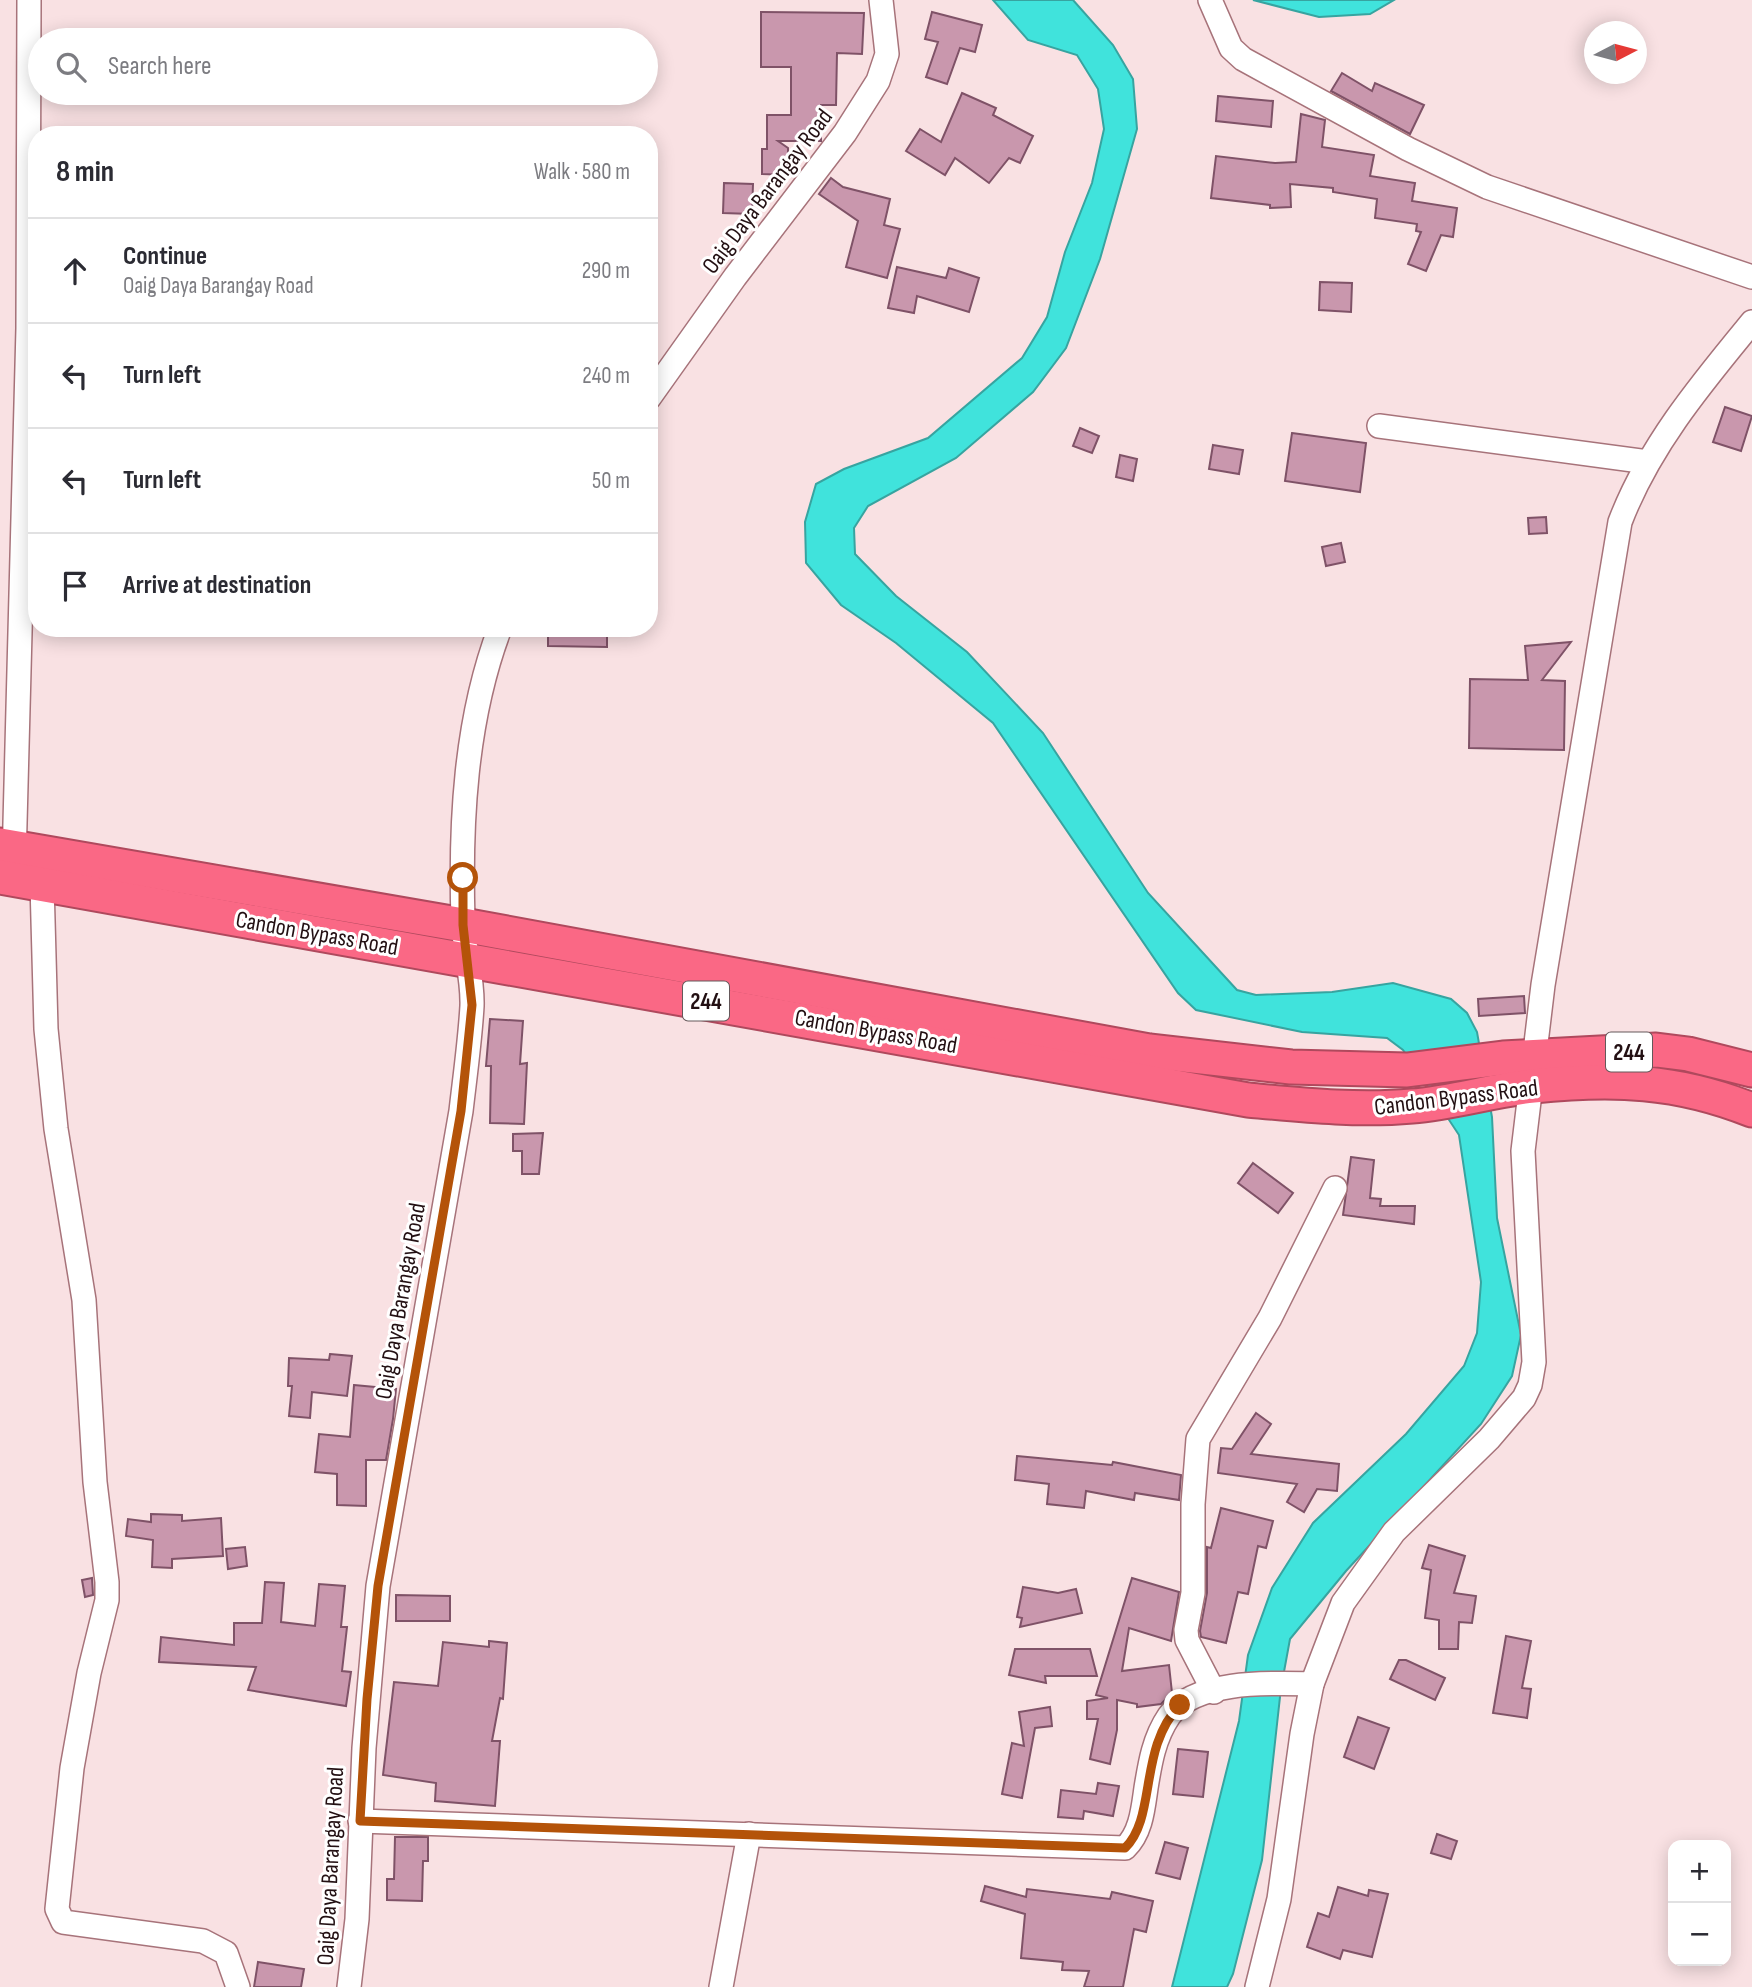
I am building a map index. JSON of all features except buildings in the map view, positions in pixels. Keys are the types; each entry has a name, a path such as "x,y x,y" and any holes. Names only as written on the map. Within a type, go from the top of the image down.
{"highway":[{"name":"Candon Bypass Road","path":"14,866 463,925 1149,1051 1291,1067 1519,1072 1669,1084 1712,1094 1752,1110"},
{"name":"Candon Bypass Road","path":"14,866 467,960 1248,1100 1342,1107 1413,1106 1519,1072 1656,1050 1714,1059 1752,1070"}],"street":[{"path":"29,0 29,28"},
{"name":"Oaig Daya Barangay Road","path":"658,385 735,277 845,133 878,81 887,54 882,0"},
{"path":"1210,0 1231,48 1242,59 1419,155 1487,187 1566,216 1752,277"},
{"path":"29,105 29,126"},
{"path":"1257,1987 1279,1899 1302,1734 1312,1684 1343,1603 1377,1552 1489,1439 1530,1385 1534,1362 1519,1072 1543,985 1620,522 1648,463 1692,396 1752,322"},
{"path":"28,356 18,640 14,866 51,1079 56,1129 84,1300 95,1482 107,1581 107,1600 89,1673 72,1768 57,1909 63,1922 203,1941 226,1953 238,1987"},
{"path":"1379,426 1648,463"},
{"name":"Oaig Daya Barangay Road","path":"349,1987 357,1919 367,1699 378,1586 461,1111 472,1005 463,925 462,840 467,783 482,685 497,637"},
{"path":"1214,1692 1191,1648 1186,1630 1193,1593 1193,1504 1198,1439 1270,1318 1335,1188"},
{"path":"360,1821 1125,1848 1134,1839 1142,1815 1152,1752 1170,1715 1192,1698 1238,1684 1312,1684"},
{"path":"720,1987 749,1834"}],"water":[{"path":"993,0 1073,0 1113,45 1133,79 1137,129 1100,259 1066,348 1033,392 956,458 868,506 854,528 855,554 896,596 967,652 1043,733 1148,893 1237,990 1256,995 1332,992 1393,983 1451,999 1467,1013 1477,1032 1492,1117 1497,1218 1521,1335 1512,1376 1481,1424 1346,1571 1290,1639 1281,1688 1262,1860 1233,1974 1227,1987 1172,1987 1239,1721 1248,1655 1272,1588 1313,1523 1406,1434 1464,1366 1477,1333 1481,1282 1459,1135 1403,1050 1387,1038 1302,1032 1196,1010 1178,993 993,723 896,643 841,605 806,563 805,522 816,484 844,469 928,438 1022,358 1047,317 1065,252 1092,183 1104,129 1098,89 1077,55 1028,40"},
{"path":"1253,0 1394,0 1370,14 1319,17"}],"route":[{"path":"463,878 463,925 472,1005 461,1111 387,1519 367,1699 360,1821 1125,1848 1134,1839 1142,1815 1152,1752 1164,1725 1180,1705"}]}
